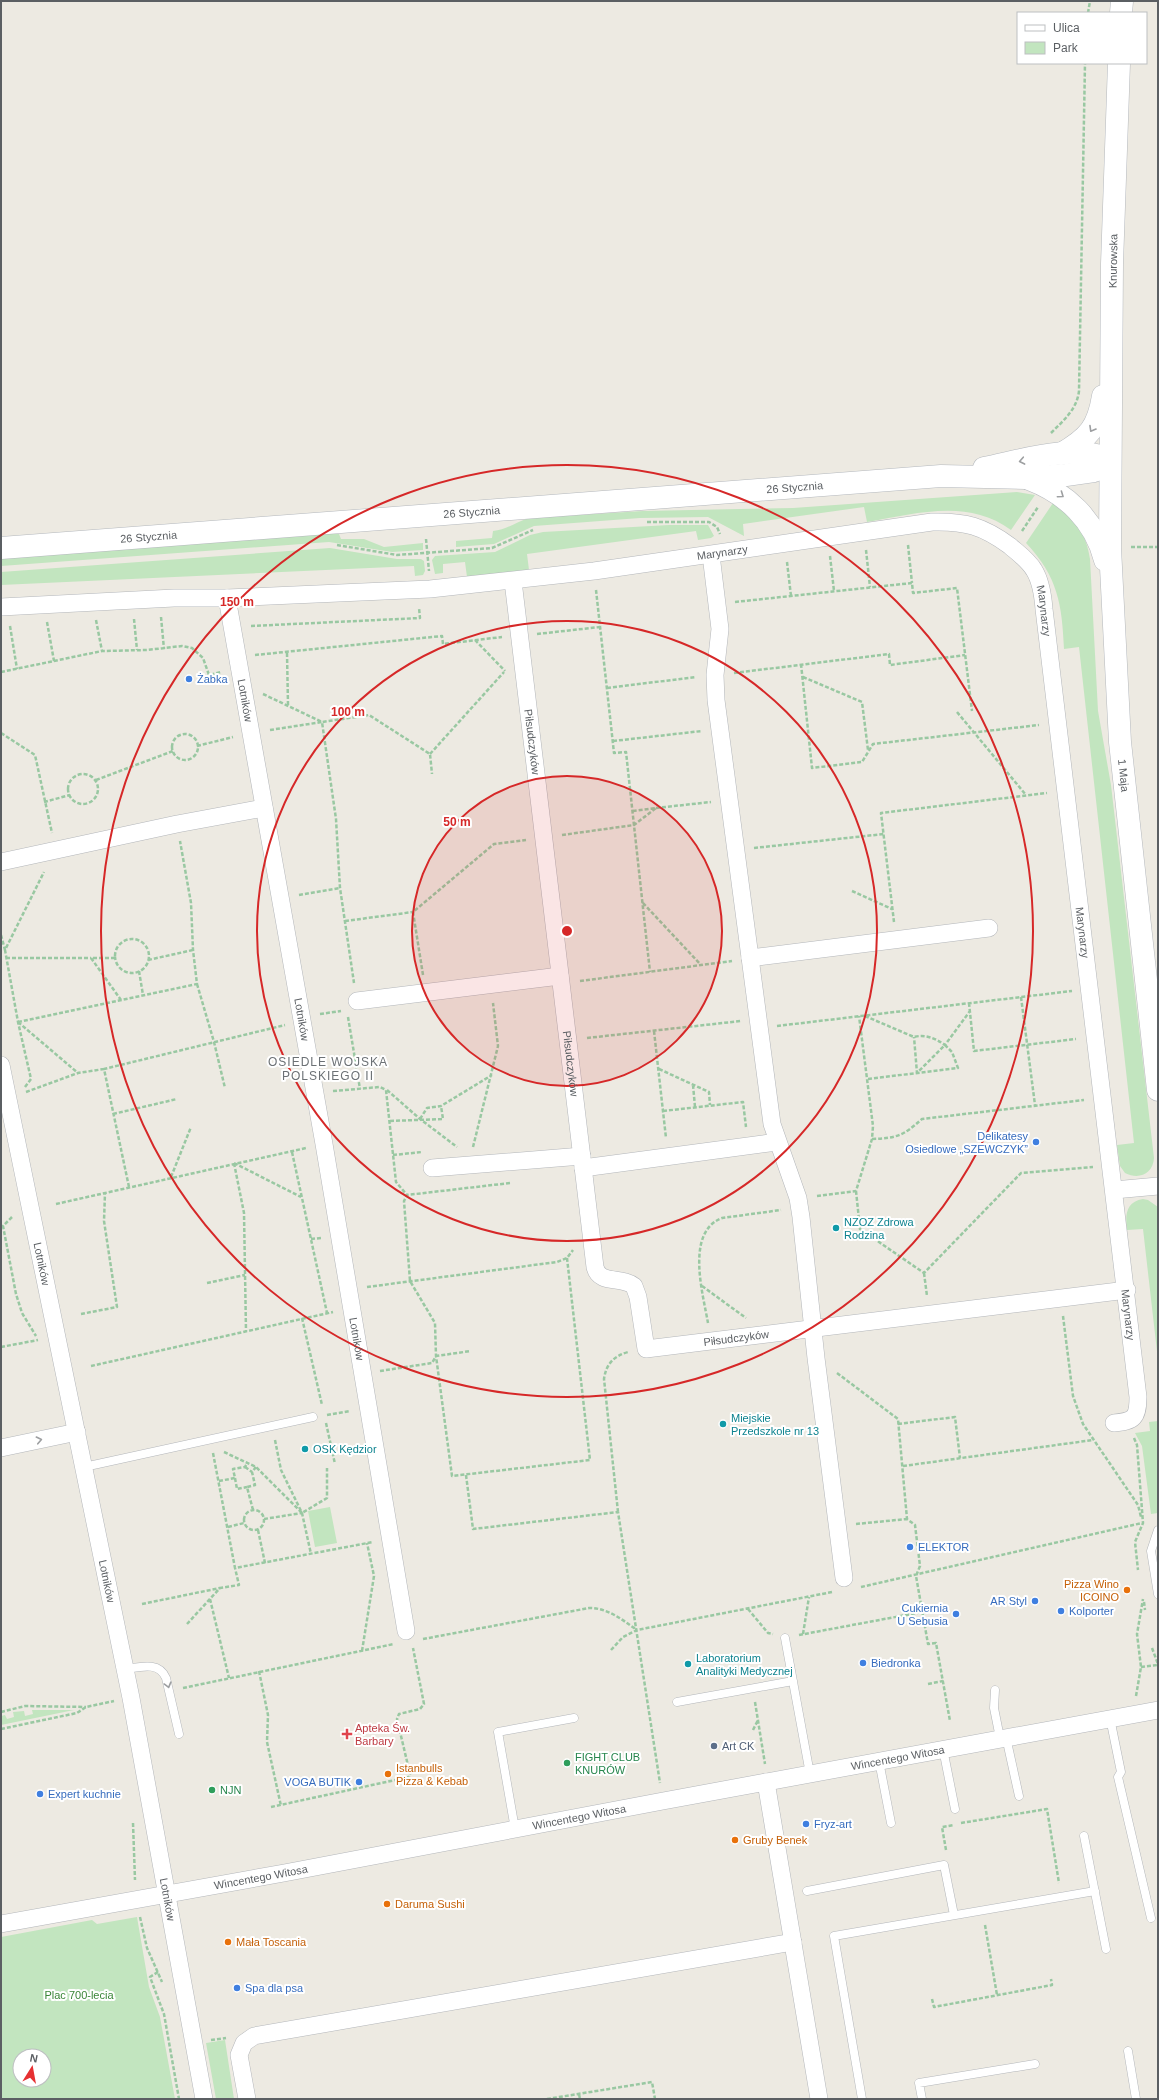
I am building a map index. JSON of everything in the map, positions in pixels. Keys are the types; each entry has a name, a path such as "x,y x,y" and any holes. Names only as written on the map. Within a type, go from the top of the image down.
{"street":[{"path":"1122,1 1122,12"},
{"name":"Knurowska","path":"1110,459 1111,350 1119,64"},
{"path":"1060,454 1085,439 1094,427 1102,400 1111,350"},
{"name":"26 Stycznia","path":"1,548 942,476 1026,478 1094,471 1102,468 1110,459 1096,454 1078,452 942,476"},
{"name":"1 Maja","path":"1110,459 1110,548 1116,680 1123,774 1158,1090"},
{"path":"1026,478 1048,486 1068,500 1091,527 1103,551 1112,595"},
{"name":"Marynarzy","path":"4,607 132,600 227,598 430,589 513,581 716,555 932,522 973,525 994,534 1017,552 1034,571 1039,583 1044,609 1127,1290 1138,1397 1136,1414 1121,1422"},
{"path":"716,555 717,604 720,629 715,675 720,730 772,1124 799,1203 816,1358 838,1527 841,1585"},
{"name":"Piłsudczyków","path":"513,581 596,1272 600,1276 625,1281 634,1286 638,1297 646,1349 813,1327 1127,1290"},
{"name":"Lotników","path":"227,598 315,1092 408,1638"},
{"path":"1,862 176,824 264,808"},
{"path":"750,958 989,928"},
{"path":"352,1006 426,993 560,976"},
{"name":"Lotników","path":"1,1065 131,1698 204,2099"},
{"path":"432,1168 474,1161 582,1162 668,1157 777,1142"},
{"path":"1114,1190 1158,1186"},
{"path":"1,1448 76,1432"},
{"name":"Wincentego Witosa","path":"1,1924 663,1801 766,1776 810,1774 1139,1712 1158,1710"},
{"path":"766,1776 792,1942 819,2099"},
{"path":"247,2099 239,2055 244,2043 254,2036 792,1942"}],"lane":[{"path":"84,1467 212,1443 272,1426 312,1417"},
{"path":"1158,1530 1151,1552 1158,1594"},
{"path":"785,1638 810,1774"},
{"path":"125,1669 146,1667 159,1668 164,1673 180,1734"},
{"path":"677,1702 793,1681"},
{"path":"995,1690 994,1708 1019,1796"},
{"path":"515,1828 498,1732 574,1718"},
{"path":"1110,1718 1121,1772 1118,1777 1151,1918"},
{"path":"943,1749 955,1809"},
{"path":"879,1761 891,1823"},
{"path":"1084,1836 1106,1949"},
{"path":"806,1891 944,1865 954,1915"},
{"path":"862,2099 834,1936 1095,1891"},
{"path":"1128,2051 1136,2099"},
{"path":"922,2099 919,2083 1034,2064"}],"path":[{"path":"1088,12 1090,1"},
{"path":"1047,438 1071,412 1078,396 1085,64"},
{"path":"1018,537 1039,505"},
{"path":"645,522 709,522 719,530 716,555"},
{"path":"331,545 397,555 492,548 534,530"},
{"path":"908,545 913,593 957,588 972,711"},
{"path":"1110,548 1158,547"},
{"path":"866,550 870,587"},
{"path":"830,555 834,591"},
{"path":"787,560 791,596"},
{"path":"594,571 614,753 626,752 650,972"},
{"path":"717,604 912,583"},
{"path":"158,599 164,649"},
{"path":"132,600 138,650"},
{"path":"94,602 102,651"},
{"path":"43,605 54,661"},
{"path":"4,607 17,669"},
{"path":"1,672 102,651 164,649 182,646 192,648 203,658 210,675 240,670 287,653 442,636 443,644 600,627"},
{"path":"432,774 430,754 506,670 475,640"},
{"path":"287,653 288,706"},
{"path":"607,688 889,654 890,664 965,656"},
{"path":"801,664 812,768 862,762 873,744 1043,725"},
{"path":"240,670 288,706 322,722"},
{"path":"802,677 862,702 868,750"},
{"path":"957,712 1026,795"},
{"path":"197,746 251,733 370,715 430,754"},
{"path":"322,722 336,819 340,888 345,921 360,1089"},
{"path":"613,741 720,730"},
{"path":"181,735 190,736 194,739 197,746 196,753 189,759 179,758 173,751 174,742 181,735"},
{"path":"96,780 98,790 93,800 82,804 76,802 70,795 68,788 74,777 85,774 96,780 173,751"},
{"path":"897,940 881,812 1051,792"},
{"path":"44,802 70,795"},
{"path":"632,811 729,800"},
{"path":"345,921 413,912 494,844 634,825 656,808"},
{"path":"176,824 191,902 193,950 197,984 214,1042 224,1088"},
{"path":"735,850 884,834"},
{"path":"280,898 340,888"},
{"path":"852,891 893,909"},
{"path":"642,902 701,965"},
{"path":"413,912 426,993"},
{"path":"1,935 5,950"},
{"path":"131,940 143,944 147,949 148,960 144,968 139,971 126,972 120,969 115,958 116,951 119,945 131,940"},
{"path":"148,960 193,950"},
{"path":"31,1079 6,958 115,958"},
{"path":"91,958 121,1000"},
{"path":"139,971 143,995"},
{"path":"18,1022 197,984"},
{"path":"586,1038 865,1016 1074,990"},
{"path":"1021,997 1035,1105"},
{"path":"315,1092 380,1087 386,1090 420,1119 474,1161 498,1046 493,1000"},
{"path":"969,1003 974,1051 1080,1038"},
{"path":"917,1073 945,1045 970,1011"},
{"path":"859,1016 873,1126 872,1139 856,1191 860,1229 924,1273 929,1314"},
{"path":"865,1016 914,1037 920,1035 930,1037 945,1045 952,1052 958,1068 868,1079"},
{"path":"19,1095 78,1073 104,1069 302,1021"},
{"path":"18,1022 78,1073"},
{"path":"654,1032 668,1157"},
{"path":"914,1037 917,1073"},
{"path":"104,1069 129,1187"},
{"path":"658,1069 709,1092 710,1105"},
{"path":"420,1119 427,1108 441,1106 492,1075"},
{"path":"692,1085 694,1107"},
{"path":"386,1090 396,1182 407,1195"},
{"path":"113,1114 177,1099"},
{"path":"872,1139 894,1138 902,1135 922,1119 1087,1100"},
{"path":"663,1111 743,1102 749,1146"},
{"path":"390,1121 420,1119 431,1121 443,1119 441,1106"},
{"path":"171,1178 191,1128"},
{"path":"56,1204 324,1144"},
{"path":"292,1152 327,1313"},
{"path":"234,1163 302,1197"},
{"path":"234,1163 244,1213 246,1331"},
{"path":"924,1273 1021,1172 1095,1166"},
{"path":"407,1195 517,1182"},
{"path":"712,1341 701,1285 699,1258 700,1246 710,1226 716,1220 856,1191"},
{"path":"81,1314 116,1307 104,1221 105,1193"},
{"path":"407,1195 404,1206 410,1281 435,1323 436,1356 452,1476 590,1460 567,1258"},
{"path":"17,1212 3,1226 16,1294 22,1313 42,1344"},
{"path":"349,1290 557,1262 567,1258 576,1245"},
{"path":"207,1283 245,1275"},
{"path":"701,1285 768,1333"},
{"path":"1061,1298 1073,1396 1083,1424 1138,1505 1143,1523"},
{"path":"91,1366 351,1308"},
{"path":"302,1318 322,1408"},
{"path":"1,1347 38,1340"},
{"path":"646,1349 617,1356 610,1362 604,1379 618,1512 663,1801"},
{"path":"436,1356 471,1351"},
{"path":"362,1373 432,1363 436,1356"},
{"path":"816,1358 898,1419 907,1519"},
{"path":"335,1464 324,1416 368,1407"},
{"path":"898,1424 955,1417 960,1458"},
{"path":"1121,1422 1137,1445 1143,1523 1135,1542 1138,1574"},
{"path":"272,1426 282,1470 302,1512 312,1554"},
{"path":"903,1466 1093,1440"},
{"path":"212,1443 256,1467 302,1512"},
{"path":"142,1604 239,1585 212,1443"},
{"path":"244,1467 252,1472 255,1485 237,1489 233,1469 244,1467 248,1462"},
{"path":"252,1472 256,1467"},
{"path":"264,1519 302,1512 327,1498 327,1468"},
{"path":"466,1475 473,1529 618,1512"},
{"path":"219,1481 235,1478"},
{"path":"247,1487 252,1510"},
{"path":"252,1510 259,1511 264,1519 263,1525 258,1530 249,1529 244,1523 245,1515 252,1510"},
{"path":"838,1527 907,1519 915,1525 920,1566 916,1576 922,1612 928,1644 936,1643 950,1721"},
{"path":"228,1527 244,1523"},
{"path":"859,1587 916,1576 1143,1523"},
{"path":"258,1530 265,1563"},
{"path":"235,1568 391,1539"},
{"path":"362,1651 374,1576 367,1543"},
{"path":"611,1650 623,1637 637,1630 809,1597 841,1585"},
{"path":"187,1624 220,1588"},
{"path":"1142,1593 1145,1610"},
{"path":"803,1634 809,1597"},
{"path":"210,1598 228,1678"},
{"path":"1139,1712 1136,1693 1141,1667 1137,1634 1143,1600"},
{"path":"169,1691 259,1671 362,1651 408,1638 589,1608 598,1608 611,1612 637,1630"},
{"path":"748,1608 768,1633 785,1638 922,1612"},
{"path":"271,1808 409,1777 410,1774 397,1719 399,1714 420,1710 424,1704 413,1646"},
{"path":"1141,1667 1158,1664 1152,1648"},
{"path":"259,1671 268,1715 267,1742 281,1806"},
{"path":"928,1684 943,1681"},
{"path":"1,1712 25,1706 86,1707 131,1698"},
{"path":"747,1702 755,1701 766,1776"},
{"path":"76,1706 77,1713"},
{"path":"1,1729 77,1713 86,1707"},
{"path":"753,1730 758,1719"},
{"path":"944,1865 948,1862 942,1827 1047,1809 1062,1897"},
{"path":"983,1918 997,1995"},
{"path":"932,1999 934,2007 1052,1985 1051,1979"},
{"path":"547,2099 652,2082 655,2099"},
{"path":"579,2094 580,2099"}],"green space":[{"path":"1017,492 1035,495 1011,530 994,520 977,514 959,511 941,511 904,515 867,522 864,507 743,524 744,536 708,517 640,518 534,526 494,544 456,547 456,541 492,538 493,531 529,518 643,511 793,508"},
{"path":"1053,503 1073,521 1082,533 1090,559 1098,711 1111,785 1154,1158 1153,1164 1148,1172 1140,1176 1125,1173 1120,1166 1117,1145 1134,1143 1079,647 1064,649 1060,605 1052,580 1037,555 1026,543"},
{"path":"669,525 708,525 714,536 711,538 698,540 696,531 527,554 529,570 467,577 465,562 443,564 443,573 435,574 432,560 435,556 495,552 530,535 543,532"},
{"path":"333,533 339,534 341,539 364,539 384,547 423,543 423,550 392,552 329,542 1,566 1,558"},
{"path":"330,548 397,559 421,559 424,561 425,571 423,575 415,576 414,566 1,585 1,572"},
{"path":"1143,1199 1148,1200 1158,1207 1158,1360 1143,1229 1127,1230 1126,1224 1130,1206 1133,1203"},
{"path":"1158,1421 1158,1513 1151,1514 1142,1446 1135,1433 1150,1431 1149,1422"},
{"path":"330,1507 337,1543 315,1547 308,1511"},
{"path":"32,1710 74,1710 1,1725 1,1716 5,1715 7,1719 14,1717 13,1712 24,1711 25,1716 33,1714"},
{"name":"Plac 700-lecia","path":"137,1917 149,1987 160,2017 175,2099 1,2099 1,1937 92,1920 97,1924"},
{"path":"225,2040 234,2099 216,2099 206,2043"}],"place":[{"name":"Żabka","path":"189,679"},
{"name":"Delikatesy Osiedlowe „SZEWCZYK”","path":"1036,1142"},
{"name":"NZOZ Zdrowa Rodzina","path":"836,1228"},
{"name":"Miejskie Przedszkole nr 13","path":"723,1424"},
{"name":"OSK Kędzior","path":"305,1449"},
{"name":"ELEKTOR","path":"910,1547"},
{"name":"Pizza Wino ICOINO","path":"1127,1590"},
{"name":"AR Styl","path":"1035,1601"},
{"name":"Kolporter","path":"1061,1611"},
{"name":"Cukiernia U Sebusia","path":"956,1614"},
{"name":"Biedronka","path":"863,1663"},
{"name":"Laboratorium Analityki Medycznej","path":"688,1664"},
{"name":"Apteka Św. Barbary","path":"347,1734"},
{"name":"Art CK","path":"714,1746"},
{"name":"FIGHT CLUB KNURÓW","path":"567,1763"},
{"name":"Istanbulls Pizza & Kebab","path":"388,1774"},
{"name":"VOGA BUTIK","path":"359,1782"},
{"name":"NJN","path":"212,1790"},
{"name":"Expert kuchnie","path":"40,1794"},
{"name":"Fryz-art","path":"806,1824"},
{"name":"Gruby Benek","path":"735,1840"},
{"name":"Daruma Sushi","path":"387,1904"},
{"name":"Mała Toscania","path":"228,1942"},
{"name":"Spa dla psa","path":"237,1988"}],"district":[{"name":"OSIEDLE WOJSKA POLSKIEGO II","path":"328,1069"}]}
